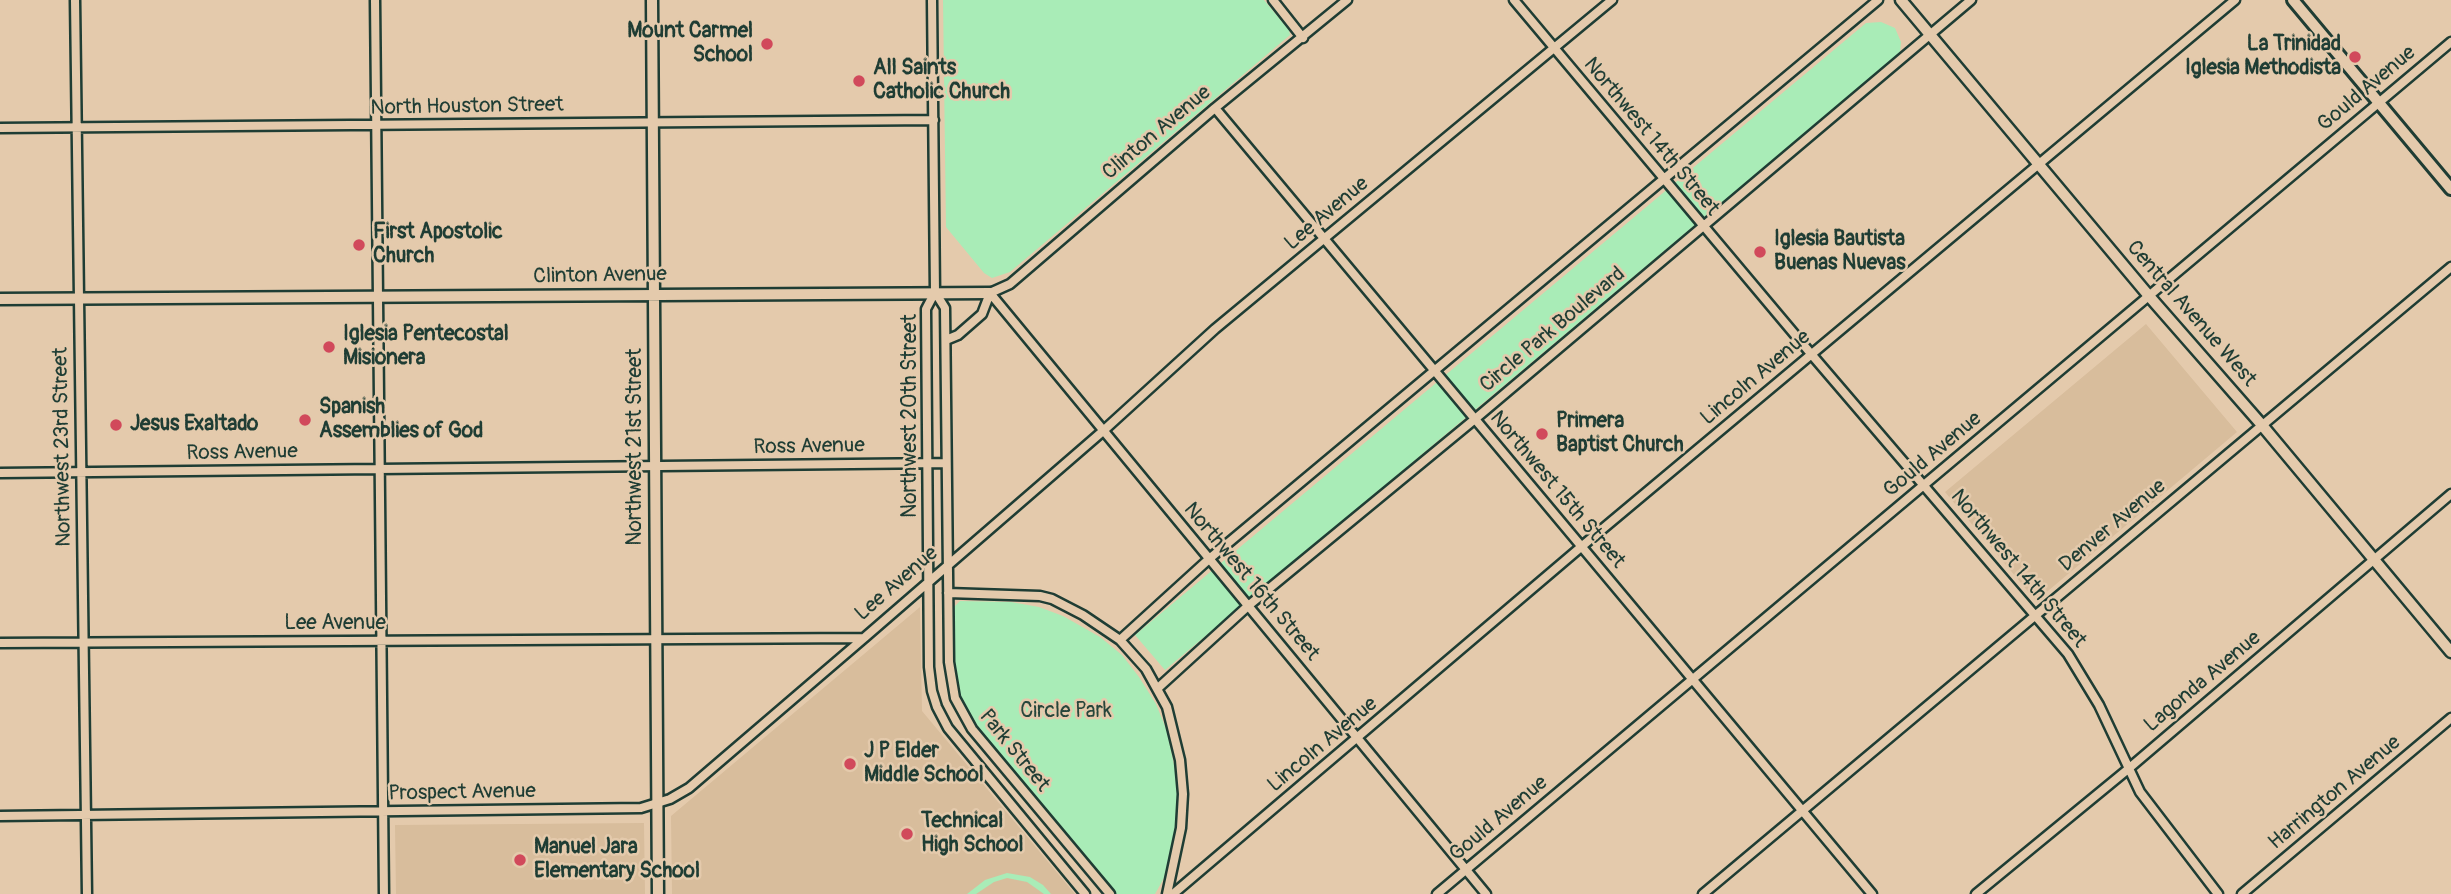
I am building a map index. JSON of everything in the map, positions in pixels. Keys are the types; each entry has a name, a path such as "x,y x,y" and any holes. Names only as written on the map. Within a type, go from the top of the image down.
{"main road":[{"path":"2292,0 2451,189"}],"street":[{"name":"Northwest 23rd Street","path":"75,0 87,894"},
{"path":"375,0 384,894"},
{"name":"Northwest 21st Street","path":"652,0 658,894"},
{"name":"Northwest 20th Street","path":"928,584 926,309 935,292 932,0"},
{"path":"1273,0 1303,38"},
{"name":"Clinton Avenue","path":"0,299 990,292 1010,284 1215,108 1347,0"},
{"name":"Northwest 14th Street","path":"1514,0 1812,355 2068,653 2095,698 2127,770 2140,792 2218,894"},
{"name":"Lee Avenue","path":"0,643 864,638 1215,329 1612,0"},
{"path":"1120,640 1209,559 1878,0"},
{"name":"Central Avenue West","path":"1902,0 2451,652"},
{"name":"Circle Park Boulevard","path":"1158,688 1248,606 1475,419 1971,0"},
{"name":"Lincoln Avenue","path":"1173,894 1581,547 2235,0"},
{"name":"Gould Avenue","path":"1437,894 2451,42"},
{"name":"Northwest 15th Street","path":"1215,108 1872,894"},
{"name":"North Houston Street","path":"0,128 934,120"},
{"name":"Denver Avenue","path":"1703,894 2451,267"},
{"name":"Northwest 20th Street","path":"935,292 945,308 948,563"},
{"path":"946,340 958,335 982,314 990,292"},
{"name":"Northwest 16th Street","path":"990,292 1486,894"},
{"name":"Ross Avenue","path":"0,473 946,463"},
{"name":"Lagonda Avenue","path":"1976,894 2127,770 2451,494"},
{"name":"Park Street","path":"948,563 948,662 951,683 962,714 1110,894"},
{"name":"Park Street","path":"928,584 929,667 932,691 942,719 1085,894"},
{"path":"947,593 1040,596 1052,599 1083,615 1120,640 1146,669 1158,688 1173,726 1182,794 1179,844 1167,894"},
{"name":"Prospect Avenue","path":"0,816 641,808 670,799 690,788 864,638"},
{"name":"Harrington Avenue","path":"2242,894 2451,718"}],"shaded area":[{"path":"2146,324 2237,432 2036,601 1945,492"},
{"name":"J P Elder Middle School","path":"920,607 922,711 1075,894 672,894 671,816"},
{"name":"Manuel Jara Elementary School","path":"644,823 645,894 396,894 395,825"}],"green space":[{"path":"943,0 1264,0 1289,30 1290,35 1010,272 992,278 984,273 946,227"},
{"path":"1881,22 1895,28 1901,42 1900,53 1165,670 1135,635 1866,23"},
{"name":"Circle Park","path":"960,601 1011,602 1039,607 1063,616 1100,637 1122,655 1139,677 1156,704 1167,731 1177,779 1178,804 1171,856 1155,894 1116,894 975,725 959,696 953,670 952,609"},
{"path":"1007,873 1030,877 1051,894 1044,894 1027,882 1007,878 994,882 976,894 967,894 985,880"}],"place":[{"name":"Mount Carmel School","path":"767,44"},
{"name":"La Trinidad Iglesia Methodista","path":"2355,57"},
{"name":"All Saints Catholic Church","path":"859,81"},
{"name":"First Apostolic Church","path":"359,245"},
{"name":"Iglesia Bautista Buenas Nuevas","path":"1760,252"},
{"name":"Iglesia Pentecostal Misionera","path":"329,347"},
{"name":"Spanish Assemblies of God","path":"305,420"},
{"name":"Jesus Exaltado","path":"116,425"},
{"name":"Primera Baptist Church","path":"1542,434"},
{"name":"J P Elder Middle School","path":"850,764"},
{"name":"Technical High School","path":"907,834"},
{"name":"Manuel Jara Elementary School","path":"520,860"}]}
